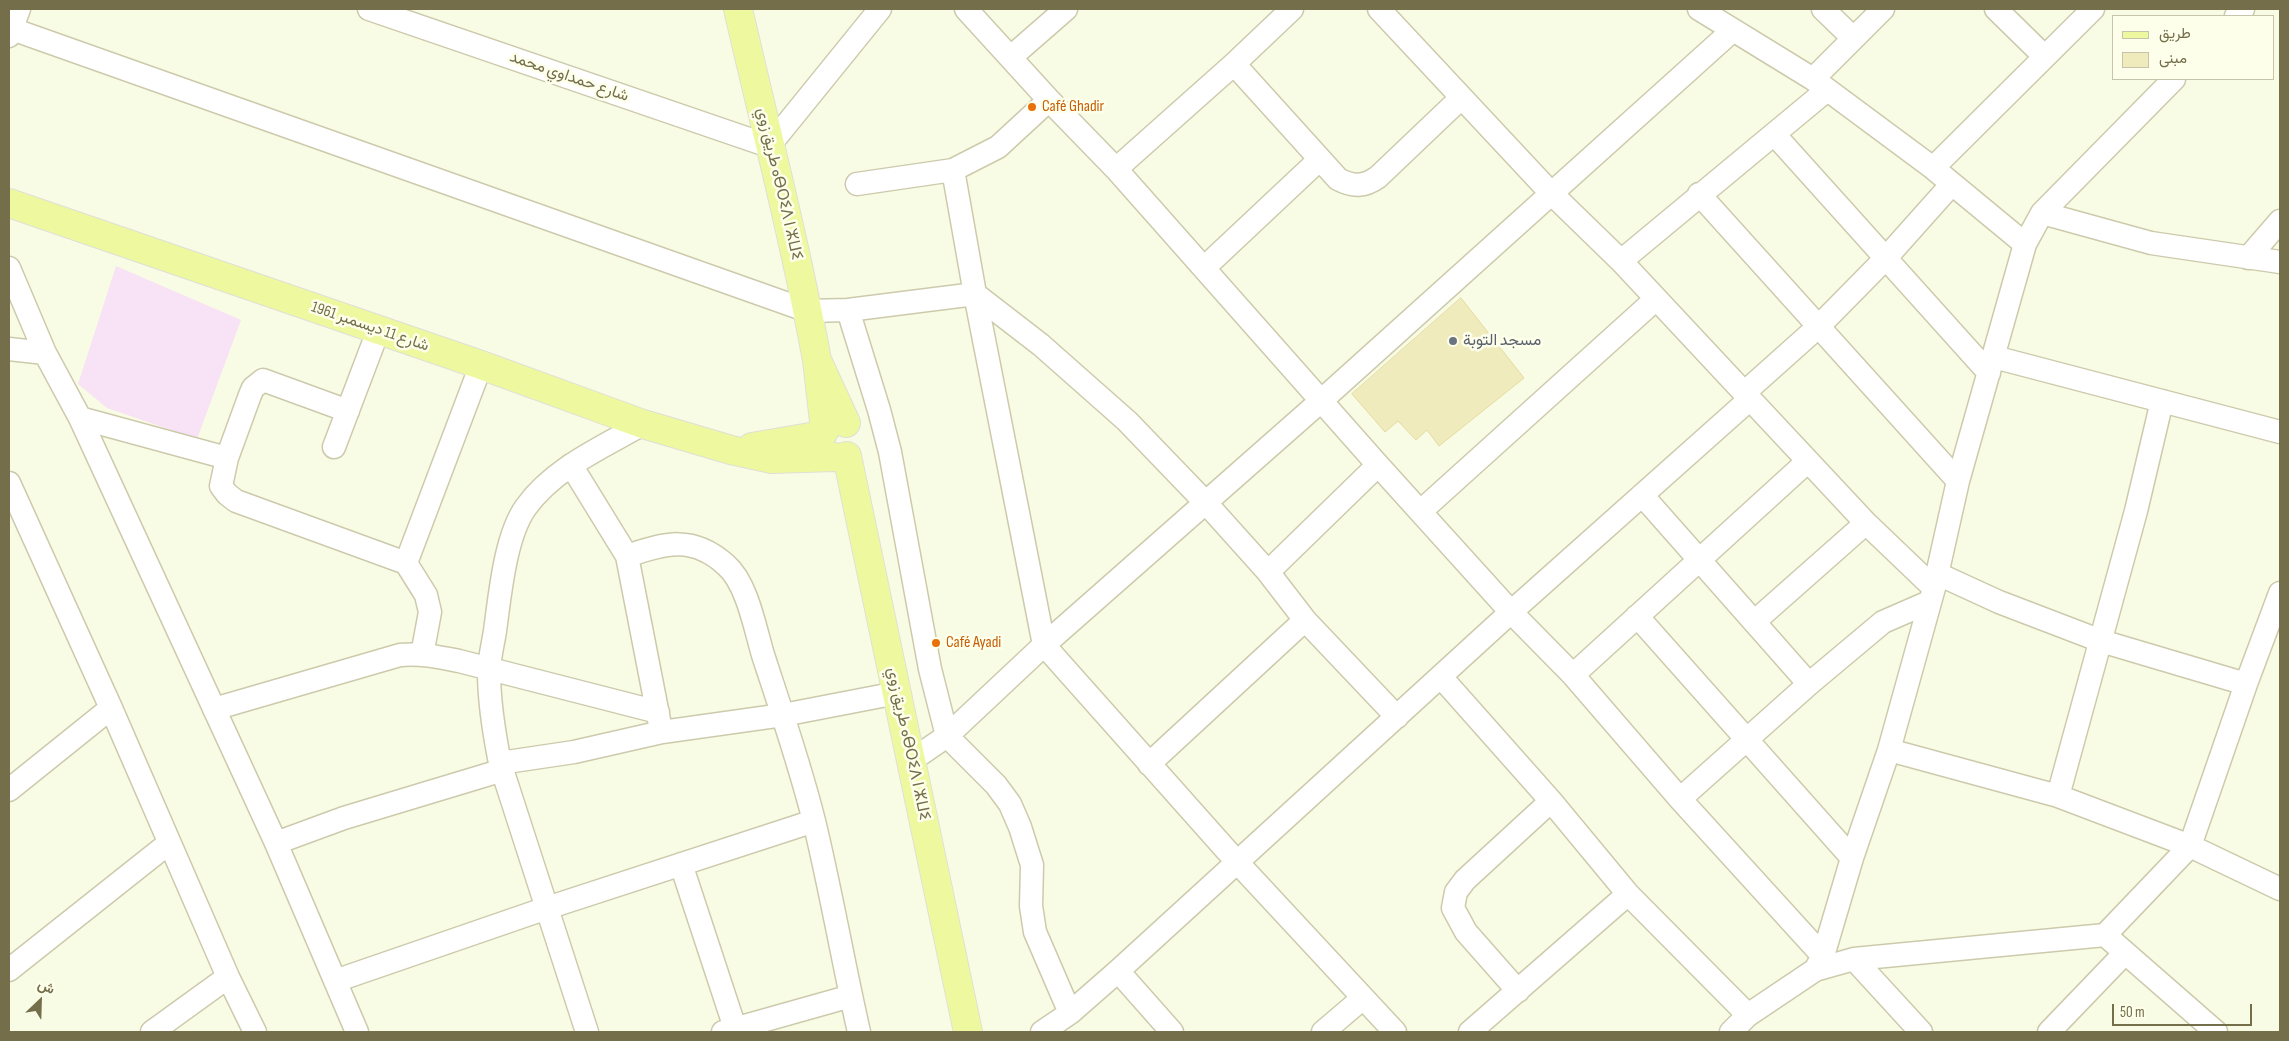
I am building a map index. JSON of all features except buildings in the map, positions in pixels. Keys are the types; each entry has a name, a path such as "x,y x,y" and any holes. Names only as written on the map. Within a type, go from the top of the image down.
{"main road":[{"name":"طريق زوي ⴰⴱⵔⵉⴷ ⵏ ⵣⵡⵉ","path":"738,9 769,146 784,197 835,440 897,693 968,1032"},
{"name":"شارع 11 ديسمبر 1961","path":"9,203 481,365 643,424 731,450 772,459 835,440"}],"street":[{"name":"شارع حمداوي محمد","path":"369,9 769,146"},
{"path":"769,146 880,9"},
{"path":"966,9 1049,100 1116,169 1511,612 1573,675 1819,963"},
{"path":"1011,57 1066,9"},
{"path":"1116,169 1234,64 1292,9"},
{"path":"1379,9 1550,192 1621,261 1866,523 1934,588 1999,602 2101,642 2246,684"},
{"path":"1699,9 1820,85 1932,168 2025,244"},
{"path":"1823,9 1853,38"},
{"path":"1621,261 1699,194 1774,134 1820,85 1853,38 1883,9"},
{"path":"1996,9 2044,56"},
{"path":"1932,168 2092,9"},
{"path":"12,26 808,311 848,310 975,294 1041,345 1127,421 1206,503 1268,572 1305,620 1397,718"},
{"path":"912,760 947,736 1044,645 1322,400 1550,192 1732,31"},
{"path":"1234,64 1338,178 1348,184 1358,186 1368,184 1378,177 1461,98"},
{"path":"1819,963 1889,750 1934,588 1958,481 2025,244 2042,213 2173,80"},
{"path":"857,184 953,170 998,147 1049,100"},
{"path":"1774,134 1885,259 1992,365 2162,401 2280,432"},
{"path":"1204,268 1320,159"},
{"path":"953,170 975,294 1044,645 1237,862 1395,1032"},
{"path":"1042,1032 1070,1013 1118,972 1511,612 1642,496 1819,326 1885,259 1951,184"},
{"path":"1699,194 1958,481"},
{"path":"2042,213 2151,243 2280,262"},
{"path":"2248,258 2280,221"},
{"path":"9,268 45,353 80,418 276,843 357,1032"},
{"path":"1421,511 1656,298"},
{"path":"848,310 890,452 930,669 947,736 996,785 1010,804 1020,827 1032,865 1031,906 1035,932 1070,1013"},
{"path":"334,447 378,331"},
{"path":"9,348 45,353"},
{"path":"406,563 481,365"},
{"path":"348,411 263,380 253,388 250,395 227,458 221,486 236,501 406,563 426,595 430,612 422,655"},
{"path":"2058,796 2136,511 2162,401"},
{"path":"80,418 227,458"},
{"path":"587,1032 501,766 492,722 489,670 505,562 518,521 526,507 539,492 571,465 643,424"},
{"path":"1573,675 1808,461"},
{"path":"571,465 628,556 660,722"},
{"path":"1268,572 1378,465"},
{"path":"9,483 111,708 228,976 255,1032"},
{"path":"1642,496 1700,559 1809,684"},
{"path":"1754,622 1866,523"},
{"path":"628,556 666,544 685,544 708,551 727,566 742,588 783,715 814,821 859,1032"},
{"path":"1680,799 1809,684 1883,622 1934,588"},
{"path":"1731,1032 1748,1015 1819,963 2106,935 2190,846 2246,684 2279,602"},
{"path":"1638,616 1852,858"},
{"path":"1149,764 1305,620"},
{"path":"214,710 400,655 422,655 443,658 489,670 660,722"},
{"path":"1441,677 1551,801 1628,894 1748,1015"},
{"path":"276,843 344,818 501,766 574,752 660,722 783,715 897,693"},
{"path":"9,790 111,708"},
{"path":"1889,750 2058,796 2190,846 2280,889"},
{"path":"1518,990 1466,932 1453,908 1456,892 1465,880 1551,801"},
{"path":"335,981 547,908 814,821"},
{"path":"9,970 169,842"},
{"path":"681,864 729,1030 850,996"},
{"path":"1470,1032 1628,894"},
{"path":"2106,935 2124,954 2216,1032"},
{"path":"2049,1032 2124,954"},
{"path":"1854,959 1921,1032"},
{"path":"1118,972 1172,1032"},
{"path":"152,1032 228,976"},
{"path":"1324,1032 1363,998"}],"shaded area":[{"path":"116,266 241,320 197,439 107,408 78,384"}],"place":[{"name":"Café Ghadir","path":"1032,107"},
{"name":"مسجد التوبة","path":"1453,341"},
{"name":"Café Ayadi","path":"936,643"}]}
